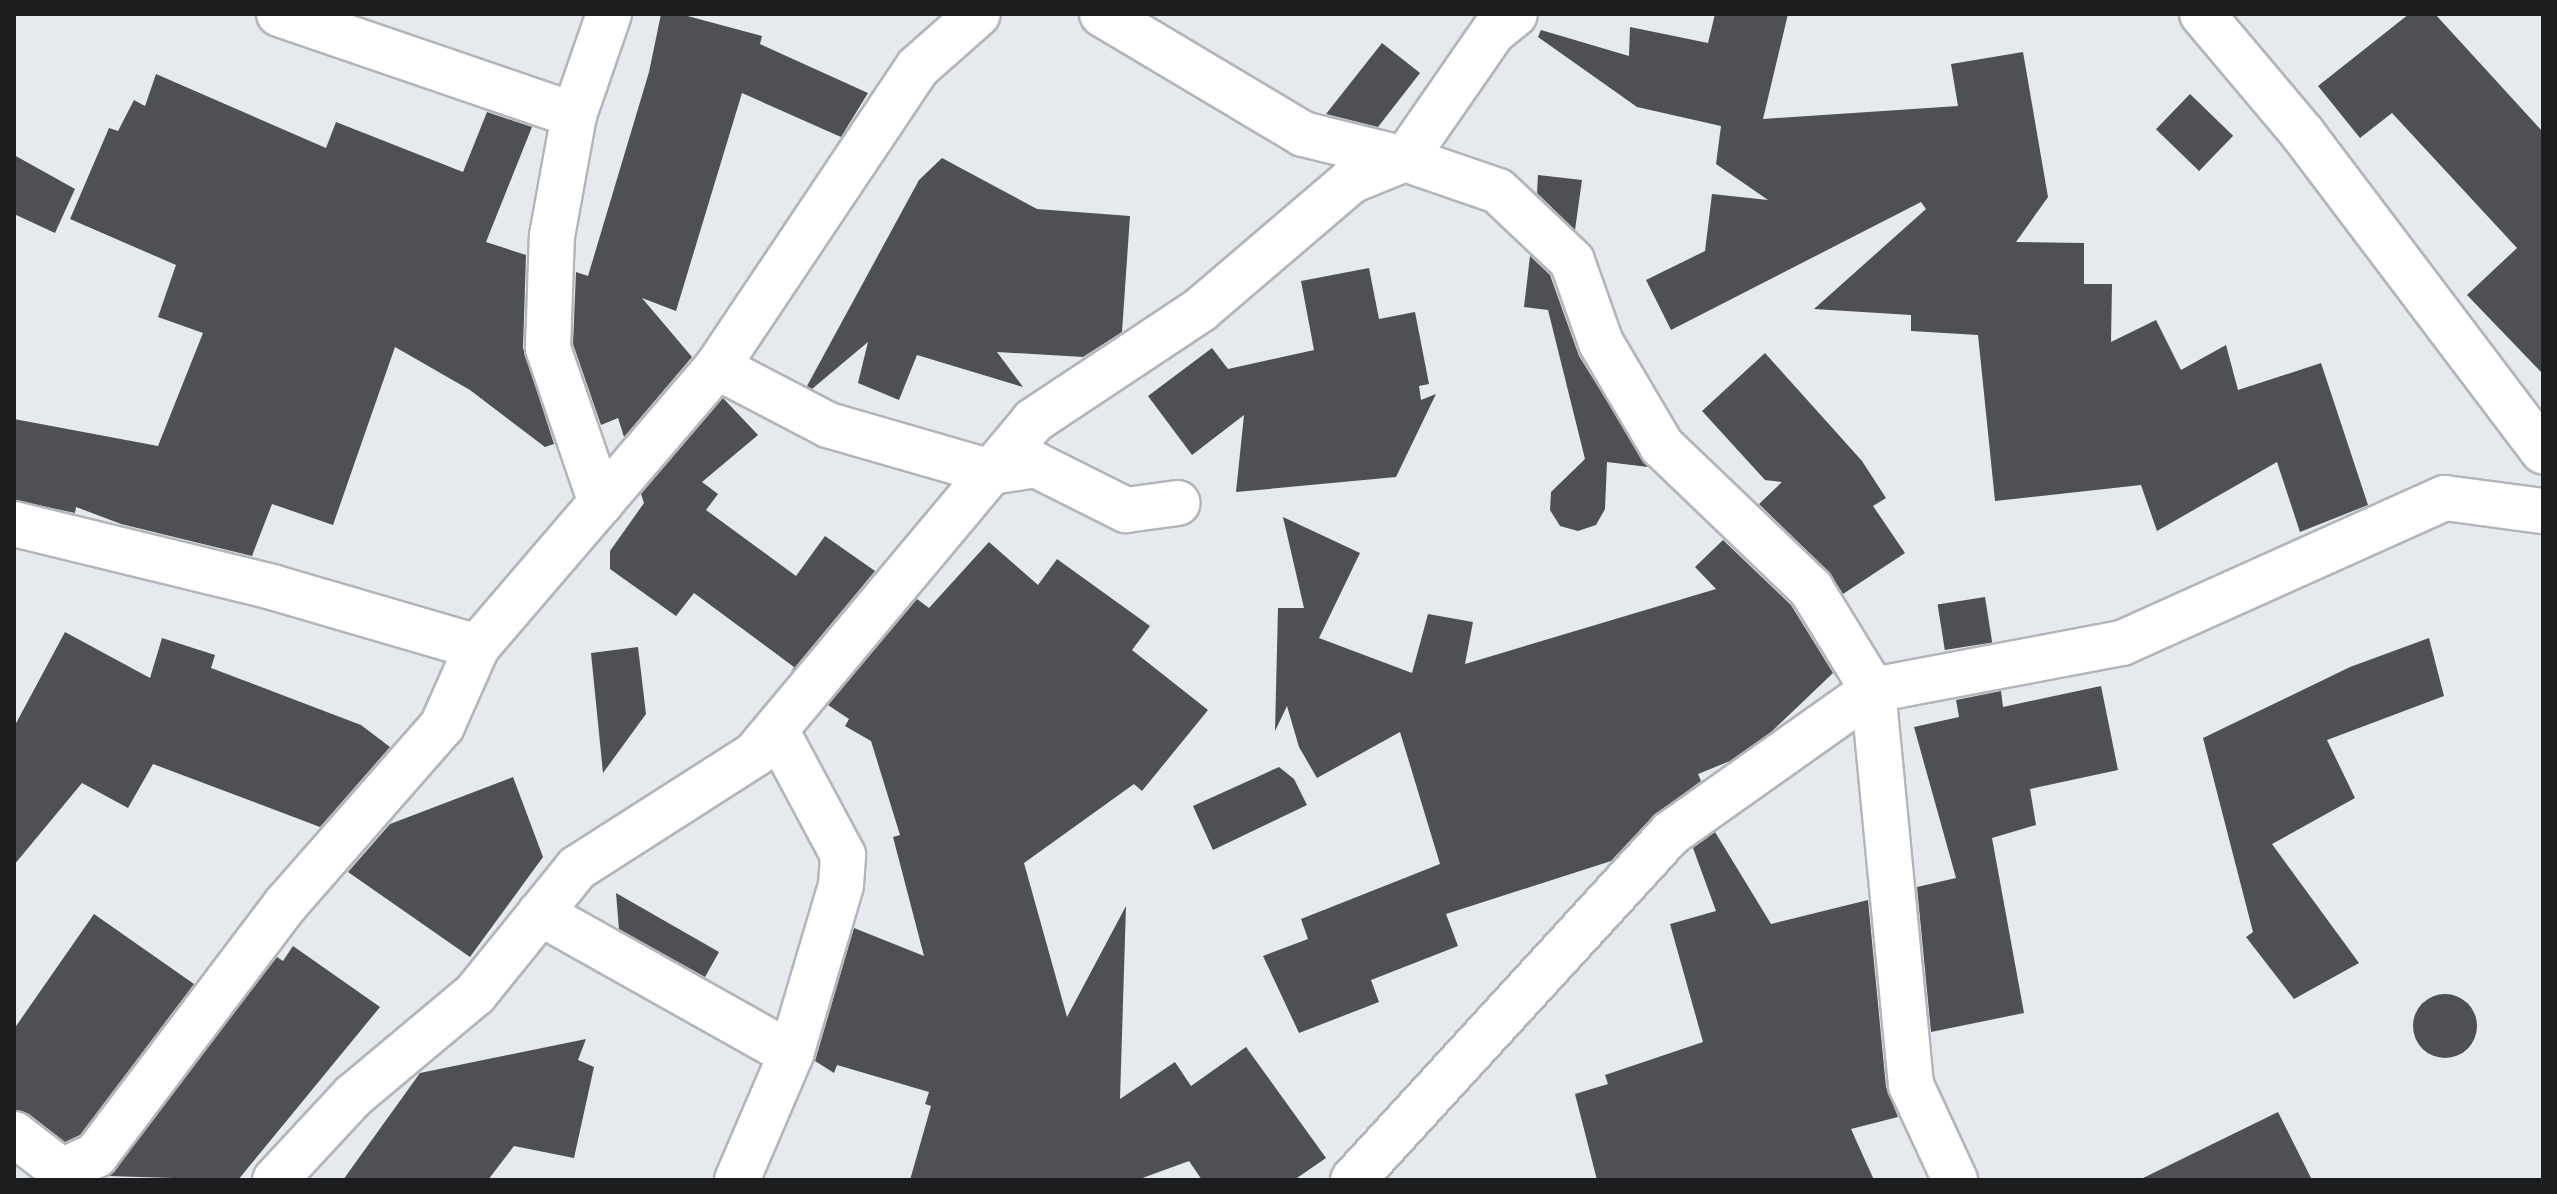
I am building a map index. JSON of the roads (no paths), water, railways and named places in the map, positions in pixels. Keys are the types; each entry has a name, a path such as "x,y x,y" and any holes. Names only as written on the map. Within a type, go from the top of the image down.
{"street":[{"path":"279,14 574,115"},
{"path":"601,503 548,348 552,236 574,115 609,14"},
{"path":"14,1134 60,1176 96,1155 286,904 442,726 477,647 717,367 917,68 978,14"},
{"path":"1102,14 1303,134 1405,159 1498,191 1572,261 1601,343 1662,446 1811,589 1873,690 1911,1085 1955,1180"},
{"path":"275,1180 353,1096 475,994 577,868 755,754 1033,421 1200,310 1351,181 1405,159 1493,32 1515,14"},
{"path":"2202,14 2303,134 2543,451"},
{"path":"717,367 828,425 991,472 1036,465 1126,510 1178,503"},
{"path":"1353,1180 1671,833 1873,690 2122,643 2445,498 2543,511"},
{"path":"14,524 272,587 477,647"},
{"path":"737,1180 791,1054 830,927 843,855 776,730"},
{"path":"540,913 791,1054"}]}
